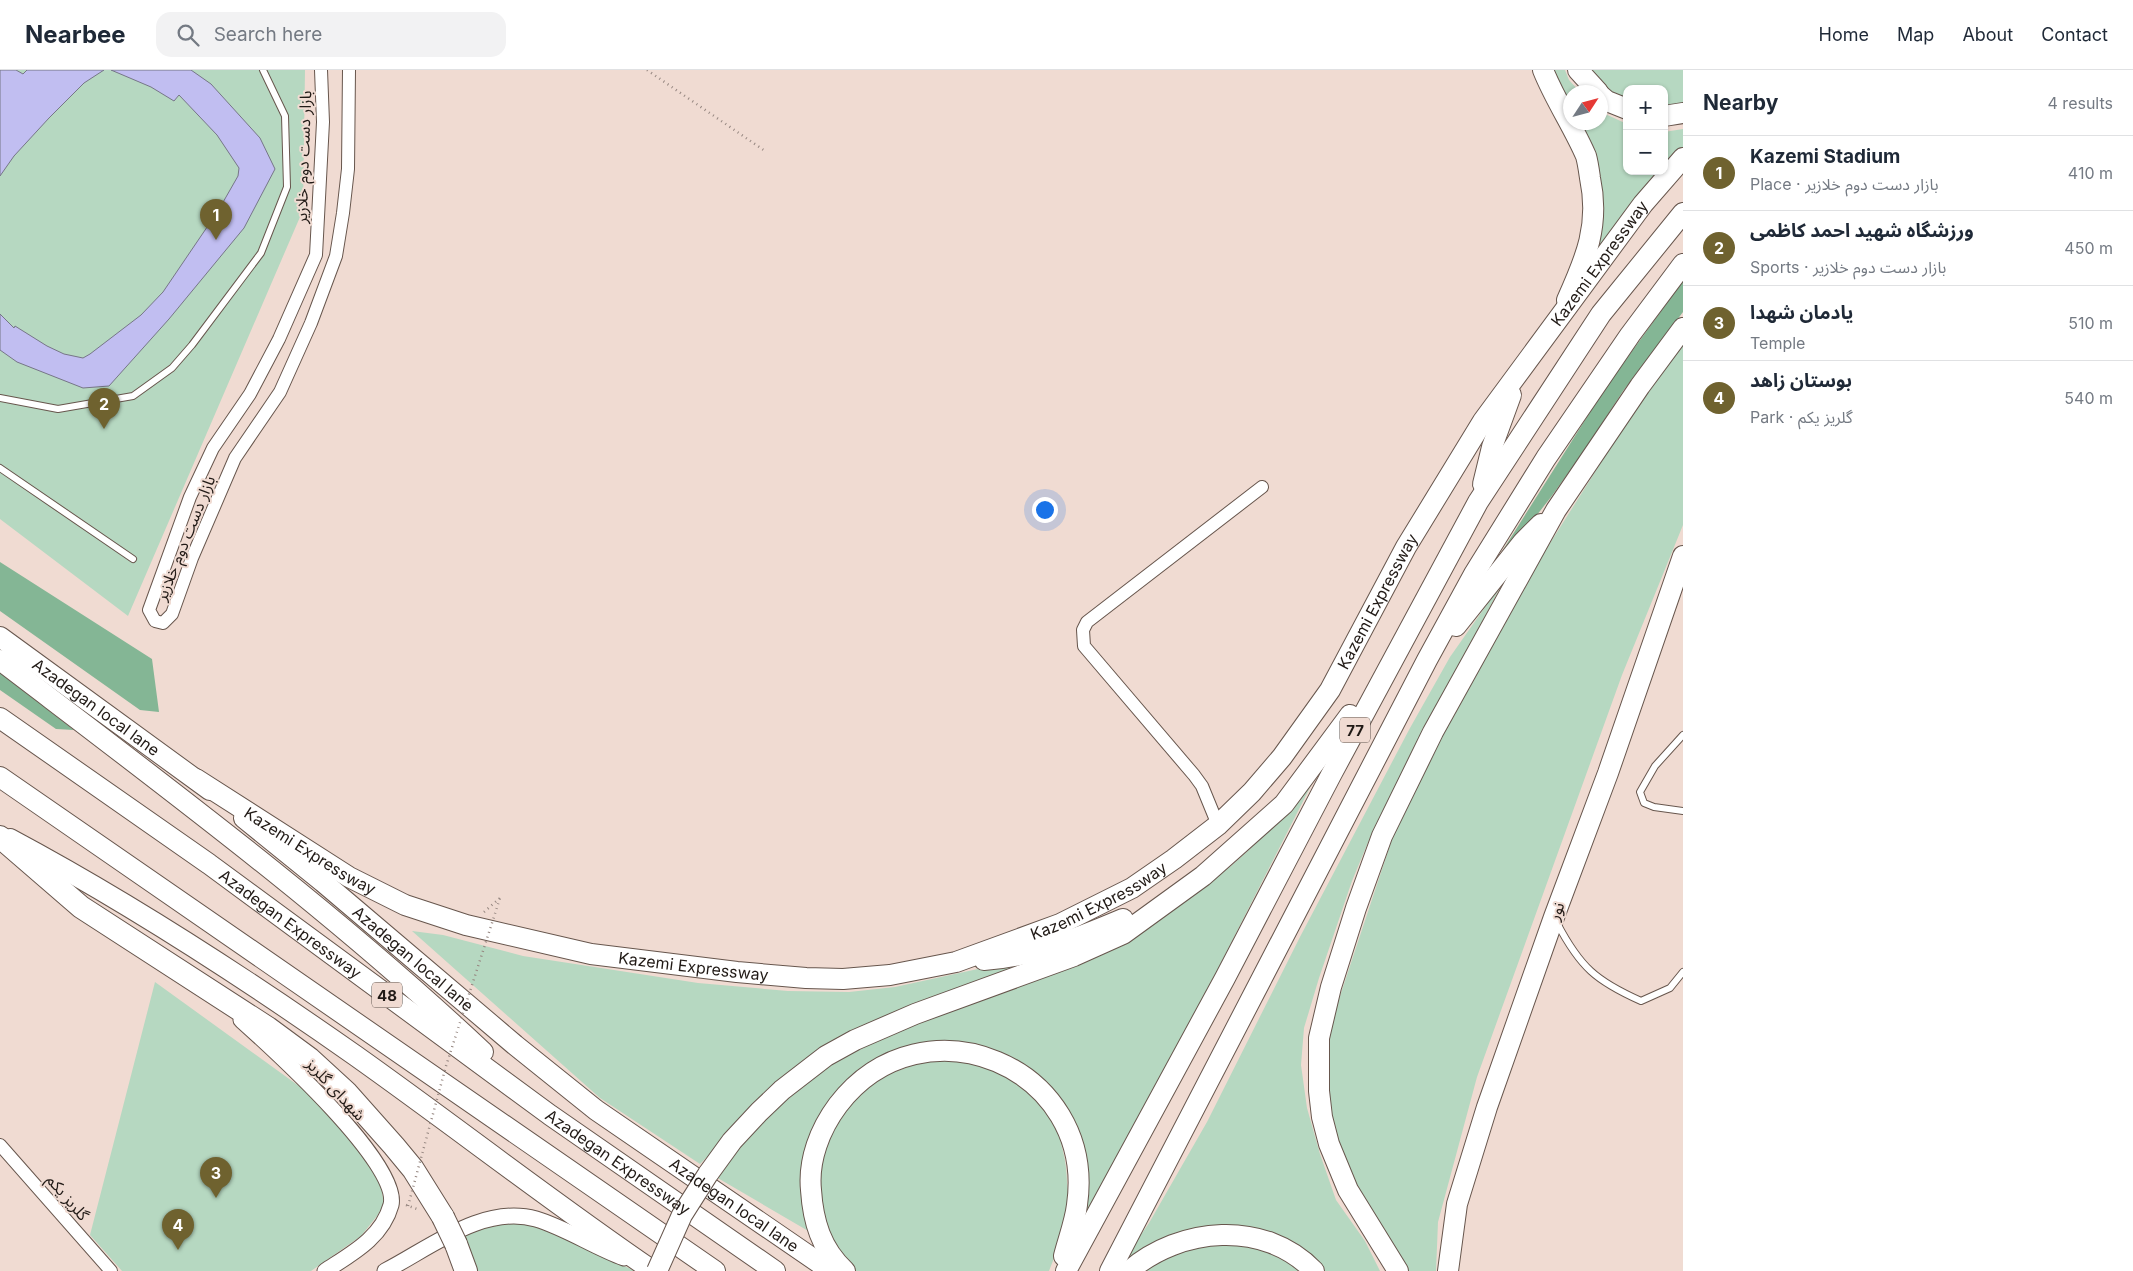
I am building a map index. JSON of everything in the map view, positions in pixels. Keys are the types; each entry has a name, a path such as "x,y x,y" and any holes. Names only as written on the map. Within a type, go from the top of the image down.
{"highway":[{"path":"0,837 81,907 201,983 275,1033 310,1059 346,1092 413,1169 443,1217 466,1271"}],"main road":[{"path":"1543,70 1552,93 1586,158 1593,191 1593,226 1586,257 1558,320"},
{"path":"1578,70 1591,85"},
{"path":"1608,102 1623,108"},
{"path":"1668,115 1683,113"},
{"name":"Kazemi Expressway","path":"196,779 349,878 405,905 466,925 591,954 806,978 843,979 890,976 956,962 1060,924 1132,888 1218,825 1252,792 1282,757 1330,690 1406,546 1484,421 1643,204 1683,158"},
{"name":"Kazemi Expressway","path":"1066,1271 1225,978 1405,635 1478,502 1601,314 1683,213"},
{"name":"77","path":"1110,1271 1427,660 1474,574 1521,496 1630,335 1683,264"},
{"path":"1398,1271 1348,1190 1329,1144 1322,1117 1319,1091 1319,1038 1323,1018 1356,908 1382,836 1433,732 1556,510 1640,386 1683,328"},
{"path":"1478,502 1492,447 1519,374"},
{"path":"1427,660 1523,542 1556,510"},
{"name":"نور","path":"1448,1271 1457,1204 1487,1107 1554,917 1676,589 1683,556"},
{"path":"0,833 64,868 226,968 355,1056 653,1270 682,1215 732,1141 788,1085 826,1056 855,1040 916,1014 1082,953 1123,934 1171,899 1216,864 1284,804 1341,729 1405,635"},
{"name":"Azadegan local lane","path":"0,637 196,779 323,882 515,1045 596,1110 832,1271"},
{"path":"0,660 226,832 428,1000 550,1115"},
{"name":"Azadegan Expressway","path":"0,718 217,870 550,1115 775,1271"},
{"name":"Azadegan Expressway","path":"0,778 715,1271"},
{"path":"956,962 1004,959 1068,942 1171,899"},
{"path":"845,1271 836,1262 816,1226 810,1182 813,1159 819,1138 831,1114 846,1094 861,1080 885,1065 901,1058 928,1052 952,1050 977,1053 997,1060 1014,1070 1031,1082 1048,1098 1066,1130 1076,1163 1077,1205 1060,1271"},
{"path":"1128,1271 1144,1258 1160,1249 1197,1237 1217,1235 1239,1235 1264,1240 1286,1250 1314,1271"}],"street":[{"name":"بازار دست دوم خلازیر","path":"321,70 323,122 316,255 279,339 250,394 213,448 190,497 149,610 155,621 163,622 172,614 192,558 235,458 280,392 311,324 336,256 348,169 349,70"},
{"path":"1218,825 1202,786 1084,646 1083,630 1087,622 1262,487"},
{"name":"شهدای گلریز","path":"201,983 309,1084 348,1126 374,1160 387,1182 392,1203 384,1221 370,1241 325,1271"},
{"name":"گلریز یکم","path":"0,1145 109,1270"},
{"path":"384,1271 462,1229 503,1215 536,1219 653,1270"}],"lane":[{"path":"0,398 58,409 133,396 172,368 192,345 261,253 287,188 285,116 263,70"},
{"path":"0,468 133,559"},
{"path":"1683,735 1655,766 1640,792 1644,803 1654,807 1683,811"},
{"path":"1554,917 1571,948 1595,975 1613,989 1642,1001 1670,988 1683,972"}],"path":[{"path":"647,70 765,151"},
{"path":"408,1206 446,1066 500,898"}],"green space":[{"path":"0,70 305,70 303,210 128,616 0,519"},
{"path":"1553,70 1565,70 1574,85 1563,85 1563,92"},
{"path":"1589,70 1683,70 1683,107 1668,109 1668,85 1623,85 1623,97 1608,90 1608,85 1602,85"},
{"path":"1608,115 1623,122 1623,175 1661,175 1593,257 1602,225 1597,170 1582,130 1608,130"},
{"path":"1683,129 1683,148 1668,166 1668,131"},
{"path":"1683,281 1683,312 1623,391 1551,497 1475,594 1606,387"},
{"path":"1683,342 1683,525 1622,675 1477,1077 1438,1222 1436,1271 1405,1271 1352,1181 1333,1132 1326,1076 1329,1035 1337,1005 1399,818 1429,760 1521,591 1628,420"},
{"path":"0,562 152,659 159,712 140,710 0,611"},
{"path":"1504,580 1374,828 1352,881 1304,1028 1301,1065 1307,1108 1320,1154 1336,1200 1365,1241 1380,1271 1325,1271 1288,1239 1240,1228 1116,1271 1149,1223 1207,1122 1301,935 1410,728 1450,657"},
{"path":"0,673 74,730 56,729 0,690"},
{"path":"1322,764 1200,1004 1078,1231 1086,1200 1029,1070 997,1052 968,1044 947,1042 897,1049 874,1060 850,1078 833,1096 810,1232 716,1177 751,1132 810,1077 871,1042 1159,919 1176,908 1240,859 1269,831"},
{"path":"412,931 443,935 523,956 698,983 788,991 849,992 895,987 1075,946 887,1017 726,1138 700,1164 600,1098"},
{"path":"155,982 310,1094 373,1168 381,1186 384,1204 377,1216 361,1236 311,1271 122,1271 90,1235"},
{"path":"928,1060 963,1061 986,1066 1006,1075 1023,1087 1038,1102 1050,1119 1059,1138 1065,1159 1069,1204 1060,1244 1049,1271 855,1271 844,1264 827,1235 818,1180 823,1147 833,1122 872,1080"},
{"path":"482,1223 532,1223 635,1271 473,1271 459,1232"},
{"path":"1229,1243 1266,1252 1300,1271 1137,1271 1174,1249"}],"building":[{"path":"0,70 16,70 23,74 27,70 104,70 84,83 49,118 14,156 0,176"},
{"path":"111,70 191,70 211,84 260,138 275,169 244,228 169,319 109,386 83,388 17,362 0,350 0,314 14,328 15,326 64,354 83,358 90,354 141,315 163,292 218,211 238,176 239,168 217,135 179,95 174,101 151,87"}],"place":[{"name":"Kazemi Stadium","path":"216,240"},
{"name":"ورزشگاه شهید احمد کاظمی","path":"104,429"},
{"name":"یادمان شهدا","path":"216,1198"},
{"name":"بوستان زاهد","path":"178,1250"}]}
